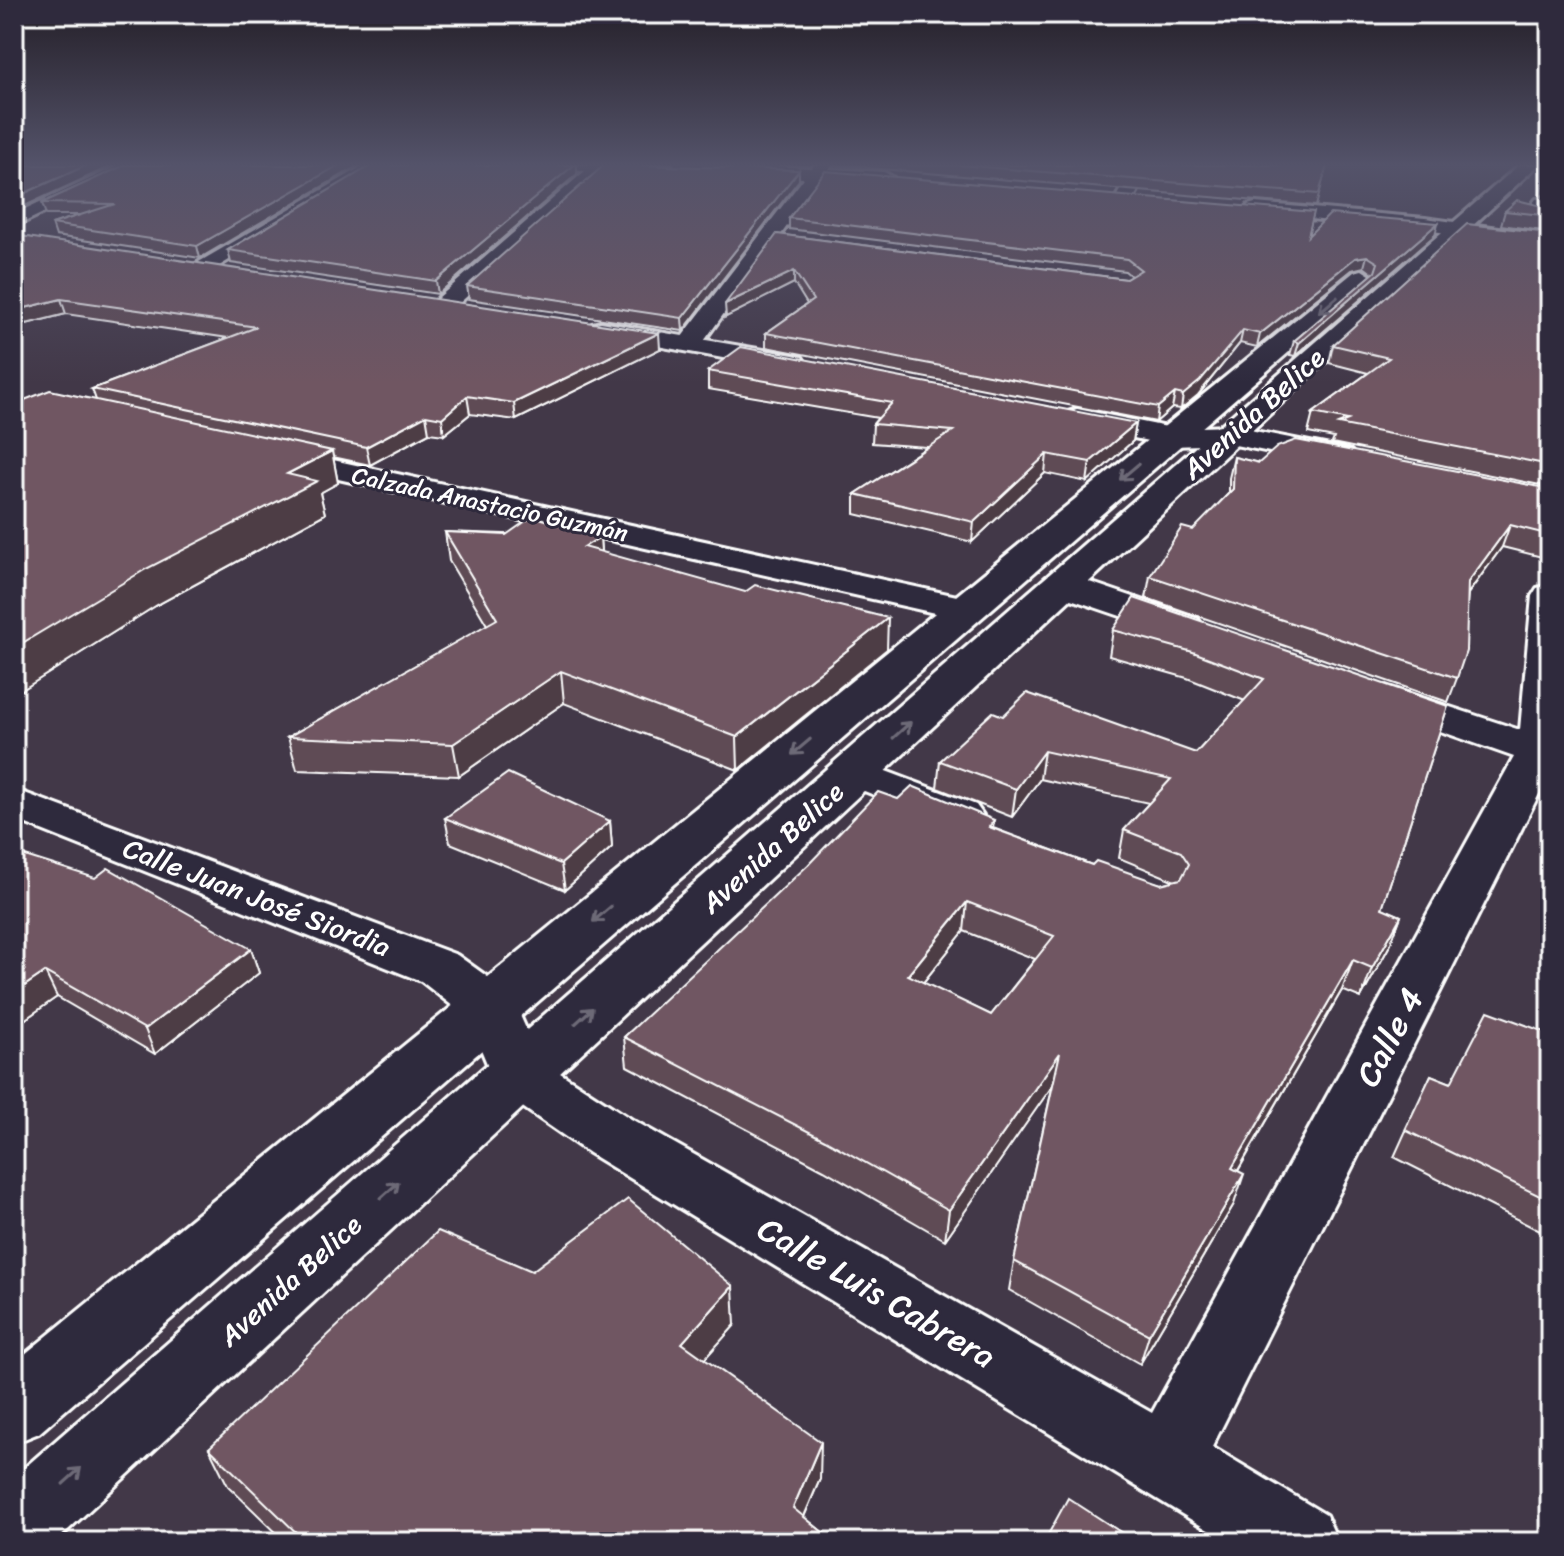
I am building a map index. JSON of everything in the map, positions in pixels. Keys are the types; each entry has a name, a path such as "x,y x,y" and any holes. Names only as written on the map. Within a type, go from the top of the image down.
{"street":[{"path":"203,266 252,238"},
{"path":"446,303 519,238"},
{"path":"690,343 768,238"},
{"path":"790,238 801,239"},
{"name":"Avenida Belice","path":"14,1528 1063,584 1203,442 1429,238"},
{"path":"1526,238 1550,241"},
{"path":"173,262 233,271"},
{"path":"415,299 476,308"},
{"path":"583,326 814,367"},
{"path":"1048,412 1357,474"},
{"name":"Avenida Belice","path":"14,1408 966,609 1203,442"},
{"name":"Calzada Anastacio Guzmán","path":"248,451 966,609"},
{"path":"1063,584 1212,636"},
{"name":"Calle 4","path":"1166,1461 1539,751 1550,596"},
{"path":"1345,683 1539,751"},
{"path":"854,772 998,830"},
{"name":"Calle Juan José Siordia","path":"14,803 439,968 491,1007"},
{"path":"491,1007 518,1074"},
{"name":"Calle Luis Cabrera","path":"518,1074 610,1136 1299,1542"}],"building":[{"path":"14,238 31,238 659,333 514,403 467,396 442,418 426,415 366,447 92,389 257,327 61,299 21,309 14,307 14,253 24,249 14,248"},
{"path":"142,238 212,238 197,246"},
{"path":"249,238 488,238 436,281 228,250"},
{"path":"522,238 746,238 682,318 467,286"},
{"path":"774,238 805,238 1126,279 1141,270 1127,259 951,238 1421,238 1299,343 1294,341 1375,272 1378,263 1367,256 1355,258 1260,334 1243,330 1200,381 1183,395 1175,393 1158,407 766,333 813,300 794,271 725,304"},
{"path":"1452,238 1550,238 1550,465 1338,424 1348,420 1313,413 1389,358 1333,345"},
{"path":"741,347 1136,423 1090,462 1047,454 974,522 855,494 953,431 873,424 892,403 708,371"},
{"path":"50,390 332,451 287,474 317,481 146,569 14,648 14,404"},
{"path":"1296,440 1550,489 1550,535 1510,525 1468,582 1466,651 1457,678 1150,576 1182,527 1193,530 1233,489 1234,457 1259,463 1277,447"},
{"path":"533,516 600,537 584,547 745,592 755,585 888,618 737,737 561,671 453,744 288,737 497,619 445,532 506,535"},
{"path":"1134,598 1448,706 1382,908 1401,916 1372,968 1353,960 1232,1168 1244,1174 1149,1335 1014,1261 1060,1053 949,1210 825,1140 624,1037 808,865 878,792 898,799 912,786 994,820 989,827 1092,865 1096,861 1161,884 1181,879 1189,864 1181,852 1124,830 1171,779 1044,751 1016,789 940,761 993,712 1003,716 1027,693 1196,753 1264,679 1193,652 1113,630","holes":["967,902 1054,936 991,1015 908,975"]},
{"path":"508,773 610,821 561,864 445,818"},
{"path":"22,855 95,878 108,868 251,949 145,1029 45,972 14,993 14,858"},
{"path":"1488,1011 1550,1034 1550,1201 1405,1130 1431,1075 1451,1083"},
{"path":"628,1199 733,1286 682,1343 821,1442 793,1508 835,1542 513,1542 503,1537 498,1542 306,1542 209,1448 438,1231 532,1271"},
{"path":"1068,1498 1136,1542 1044,1542"}]}
